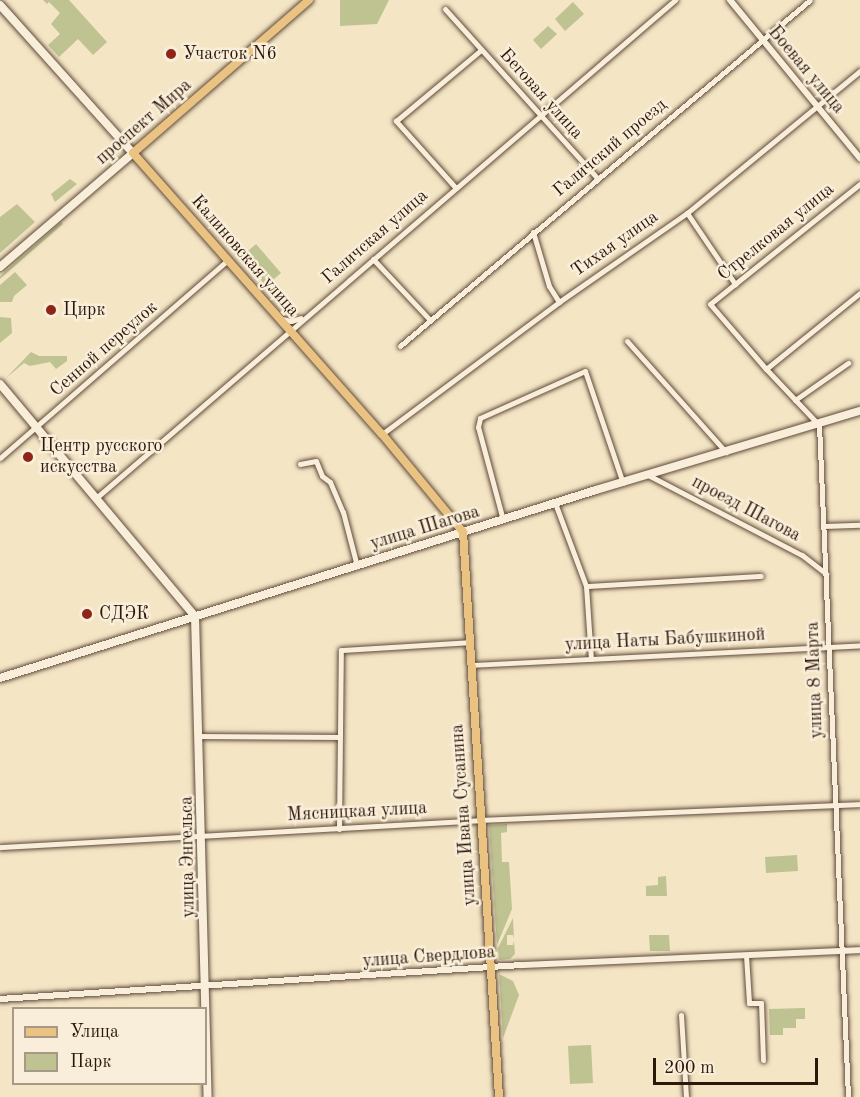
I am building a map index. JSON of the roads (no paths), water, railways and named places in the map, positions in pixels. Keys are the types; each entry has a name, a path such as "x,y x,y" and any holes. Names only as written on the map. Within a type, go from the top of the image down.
{"main road":[{"name":"проспект Мира","path":"0,267 309,0"},
{"name":"Калиновская улица","path":"0,5 382,434 463,532"},
{"path":"0,384 195,616"},
{"name":"улица Шагова","path":"0,678 463,532 860,411"},
{"name":"улица Ивана Сусанина","path":"463,532 499,1097"},
{"name":"улица Энгельса","path":"195,616 207,986 208,1097"}],"street":[{"name":"Галичская улица","path":"96,498 675,0"},
{"name":"Боевая улица","path":"730,0 860,158"},
{"name":"Галичский проезд","path":"400,346 532,232 810,0"},
{"name":"Беговая улица","path":"445,9 597,178"},
{"path":"455,187 396,121 481,50"},
{"name":"Тихая улица","path":"382,434 559,302 687,213 860,70"},
{"name":"Стрелковая улица","path":"766,369 710,304 860,184"},
{"path":"687,213 735,284"},
{"path":"532,232 549,286 559,302"},
{"path":"373,259 430,320"},
{"name":"Сенной переулок","path":"0,458 227,261"},
{"path":"819,425 766,369 860,292"},
{"path":"272,313 291,321 310,313"},
{"path":"627,341 726,452"},
{"path":"795,400 848,363"},
{"path":"503,520 478,427 480,418 585,371 622,483"},
{"name":"улица 8 Марта","path":"819,425 848,1097"},
{"path":"300,464 315,461 322,476 330,483 343,512 357,566"},
{"name":"проезд Шагова","path":"648,475 792,549 826,574"},
{"path":"555,504 586,586 591,659"},
{"path":"824,526 860,525"},
{"path":"586,586 761,576"},
{"path":"339,829 341,650 470,642"},
{"name":"улица Наты Бабушкиной","path":"471,665 860,645"},
{"path":"200,736 339,736"},
{"name":"Мясницкая улица","path":"0,847 481,820 860,804"},
{"name":"улица Свердлова","path":"0,999 491,968 860,950"},
{"path":"746,955 748,1003 761,1003 763,1060"},
{"path":"681,1015 686,1097"}],"place":[{"name":"Участок N6","path":"171,54"},
{"name":"Цирк","path":"51,310"},
{"name":"Центр русского искусства","path":"28,457"},
{"name":"СДЭК","path":"87,614"}]}
